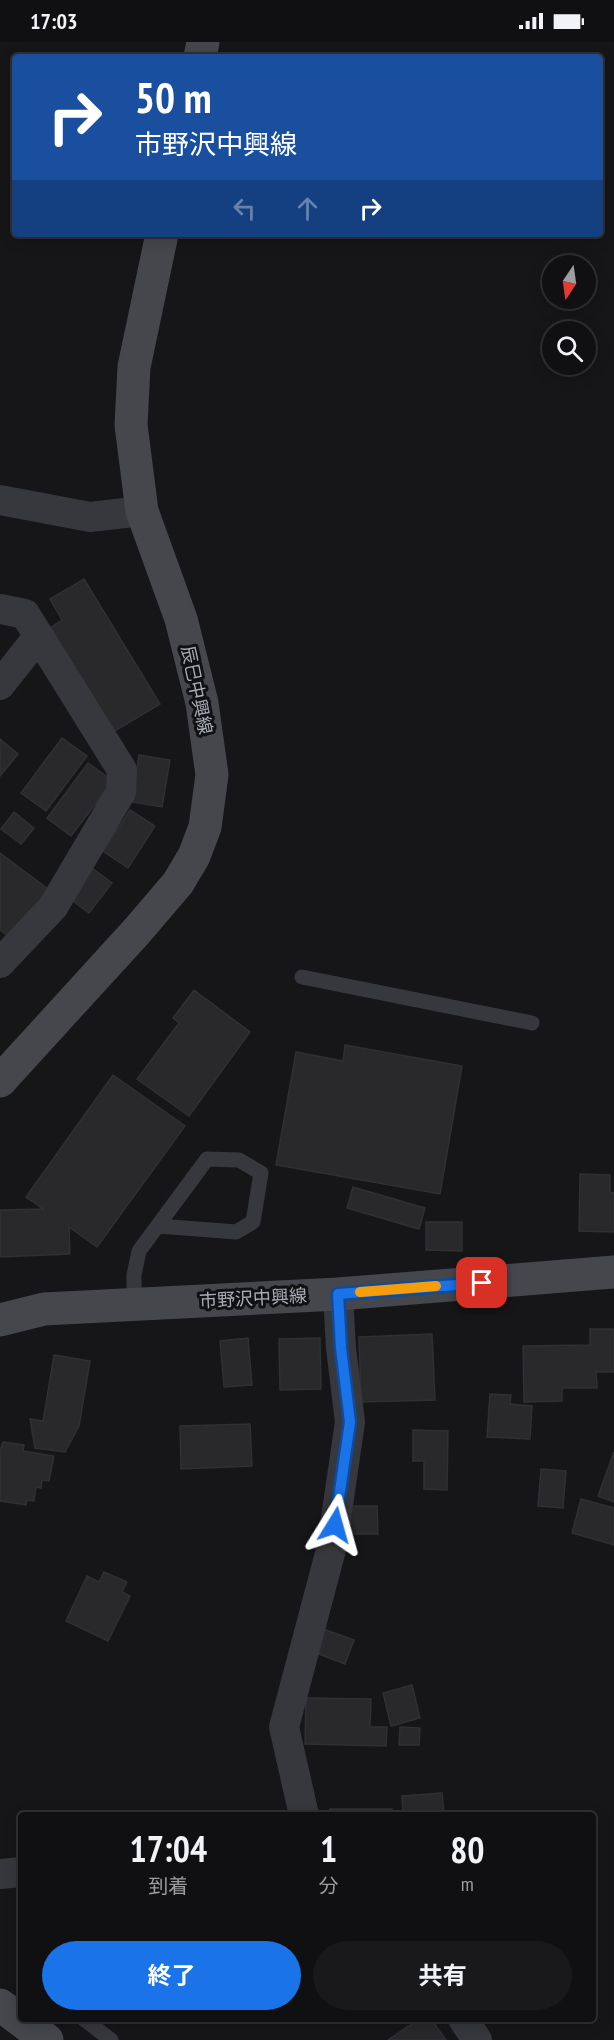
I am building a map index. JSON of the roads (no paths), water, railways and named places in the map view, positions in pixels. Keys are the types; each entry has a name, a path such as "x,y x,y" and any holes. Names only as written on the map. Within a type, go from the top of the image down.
{"main road":[{"name":"辰巳中興線","path":"0,1082 178,883 194,856 205,827 212,775 202,703 181,619 142,511 131,424 134,367 161,237"},
{"name":"市野沢中興線","path":"0,1320 44,1309 338,1294 614,1272"},
{"path":"0,2005 18,2018"},
{"path":"23,2022 47,2040"}],"street":[{"path":"0,500 90,517 142,511"},
{"path":"0,609 25,614 122,770 121,792 110,814 53,907 0,963"},
{"path":"0,685 38,637"},
{"path":"302,1812 284,1727 333,1545 350,1422 341,1348 338,1294"},
{"path":"0,1874 18,1872"},
{"path":"465,2022 477,2040"}],"lane":[{"path":"302,977 532,1023"},
{"path":"134,1304 134,1275 140,1251 158,1226 207,1159 239,1160 261,1173 253,1222 236,1232 158,1226"},
{"path":"88,2022 111,2040"}]}
